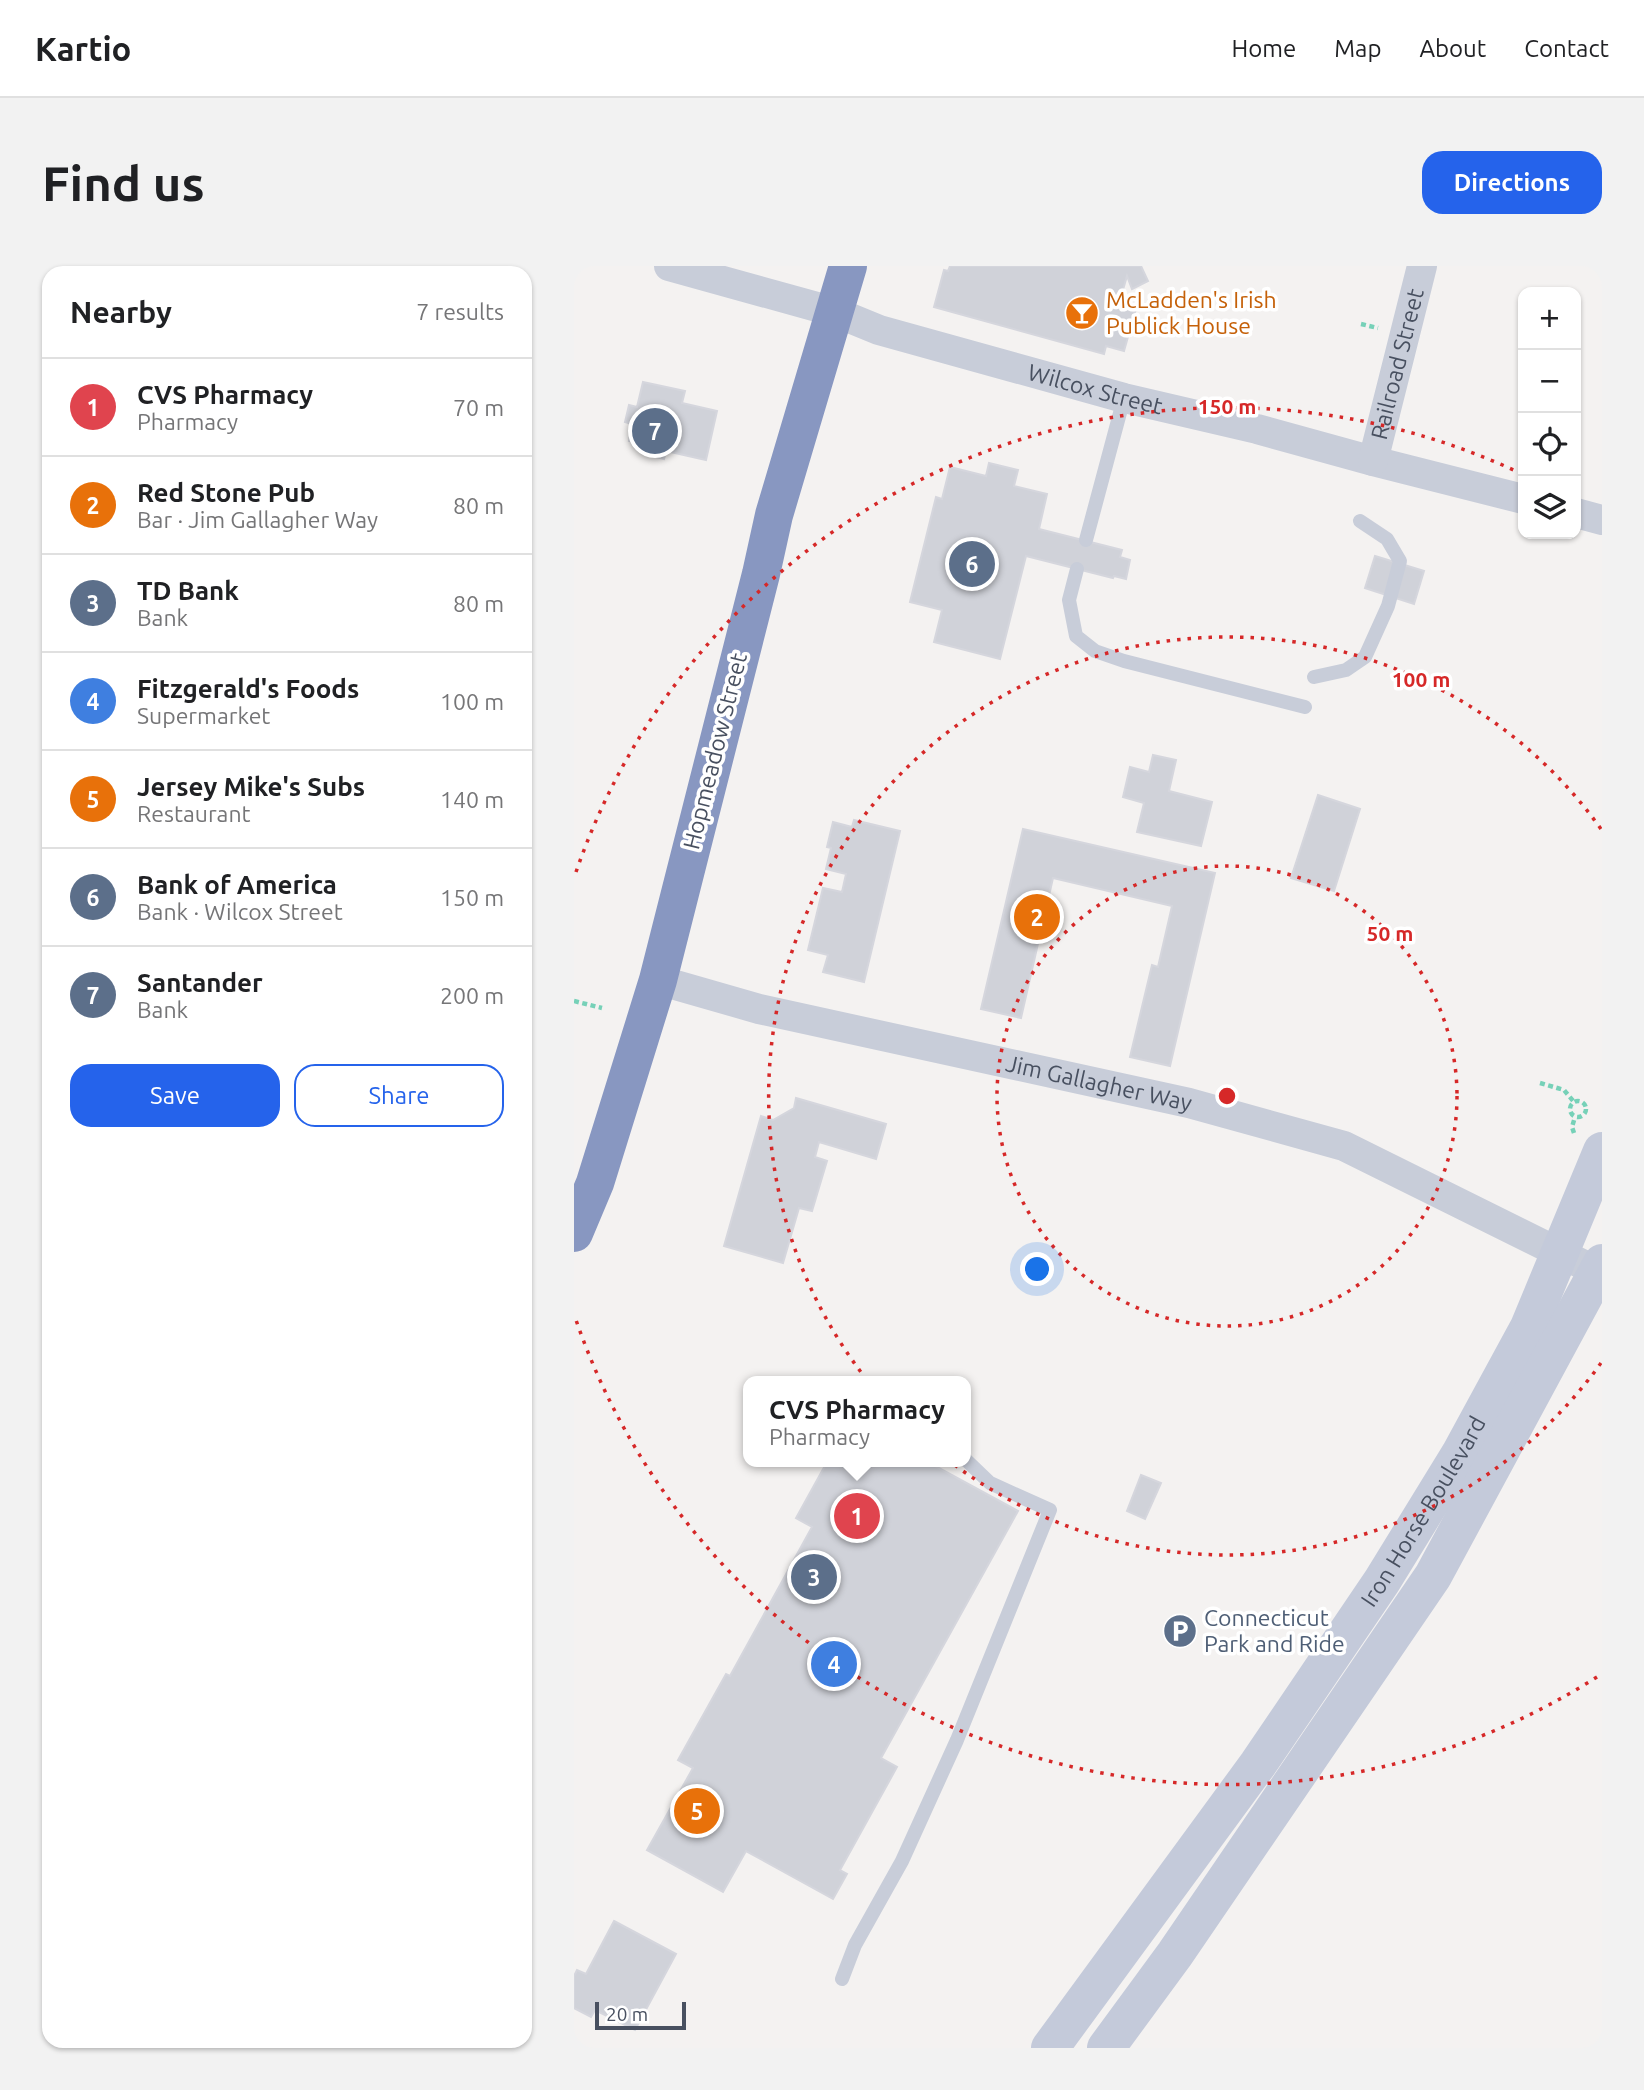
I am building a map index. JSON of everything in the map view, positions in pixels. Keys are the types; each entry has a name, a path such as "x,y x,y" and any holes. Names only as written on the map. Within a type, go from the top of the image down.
{"highway":[{"name":"Hopmeadow Street","path":"574,1233 595,1183 658,980 774,515 848,266"}],"street":[{"name":"Wilcox Street","path":"669,266 835,312 879,330 1124,397 1518,498"},
{"name":"Railroad Street","path":"1373,461 1422,266"},
{"path":"1581,514 1602,520"},
{"name":"Jim Gallagher Way","path":"658,980 759,1009 1189,1103 1344,1146 1558,1254 1600,1268"},
{"name":"Iron Horse Boulevard","path":"1050,2048 1258,1764 1382,1581 1460,1454 1523,1339 1602,1151"},
{"name":"Iron Horse Boulevard","path":"1106,2048 1183,1943 1433,1576 1600,1268"}],"lane":[{"path":"1086,540 1124,397"},
{"path":"1314,677 1346,670 1365,657 1388,606 1400,561 1387,539 1360,521"},
{"path":"1077,569 1069,600 1076,636 1095,650 1124,661 1306,707"},
{"path":"842,1979 855,1945 902,1861 957,1740 1050,1510 990,1483 971,1466"}],"path":[{"path":"574,1001 602,1008"},
{"path":"1540,1083 1564,1090 1574,1101"}],"building":[{"path":"950,266 1141,266 1148,281 1132,289 1127,276 1118,307 1135,312 1124,351 1106,346 1104,354 934,307 944,270 948,271"},
{"path":"643,382 685,391 682,403 717,411 706,460 666,451 664,459 652,456 655,446 629,441 632,424 625,422 629,405 637,407"},
{"path":"989,463 1018,470 1014,486 1047,494 1039,529 1122,550 1120,557 1130,560 1126,579 1026,556 1000,659 934,642 942,610 910,602 936,497 942,499 950,467 986,476"},
{"path":"1375,556 1424,571 1414,604 1365,588"},
{"path":"1153,755 1176,760 1169,791 1212,802 1201,846 1137,832 1144,803 1123,797 1130,767 1149,772"},
{"path":"1318,795 1360,809 1334,891 1291,878"},
{"path":"854,820 900,831 864,982 823,972 828,955 808,950 823,888 842,892 846,874 826,869 831,848 827,847 833,822 852,827"},
{"path":"1023,829 1215,873 1170,1066 1130,1057 1152,965 1158,967 1172,906 1053,878 1021,1018 981,1009"},
{"path":"796,1098 886,1124 876,1159 819,1142 815,1157 827,1161 812,1211 799,1208 783,1263 724,1246 761,1116 773,1120 794,1108"},
{"path":"824,1467 937,1467 1018,1511 881,1758 897,1767 840,1870 847,1874 833,1899 746,1851 723,1892 647,1850 693,1768 678,1760 726,1674 730,1676 812,1527 796,1518"},
{"path":"1141,1475 1161,1483 1145,1519 1127,1511"},
{"path":"614,1921 676,1954 635,2030 595,2010 591,2017 574,2008 574,1976 577,1970 586,1974"}],"place":[{"name":"McLadden's Irish Publick House","path":"1082,313"},
{"name":"Santander","path":"655,431"},
{"name":"Bank of America","path":"972,564"},
{"name":"Red Stone Pub","path":"1037,917"},
{"name":"CVS Pharmacy","path":"857,1516"},
{"name":"TD Bank","path":"814,1577"},
{"name":"Connecticut Park and Ride","path":"1180,1631"},
{"name":"Fitzgerald's Foods","path":"834,1664"},
{"name":"Jersey Mike's Subs","path":"697,1811"}]}
